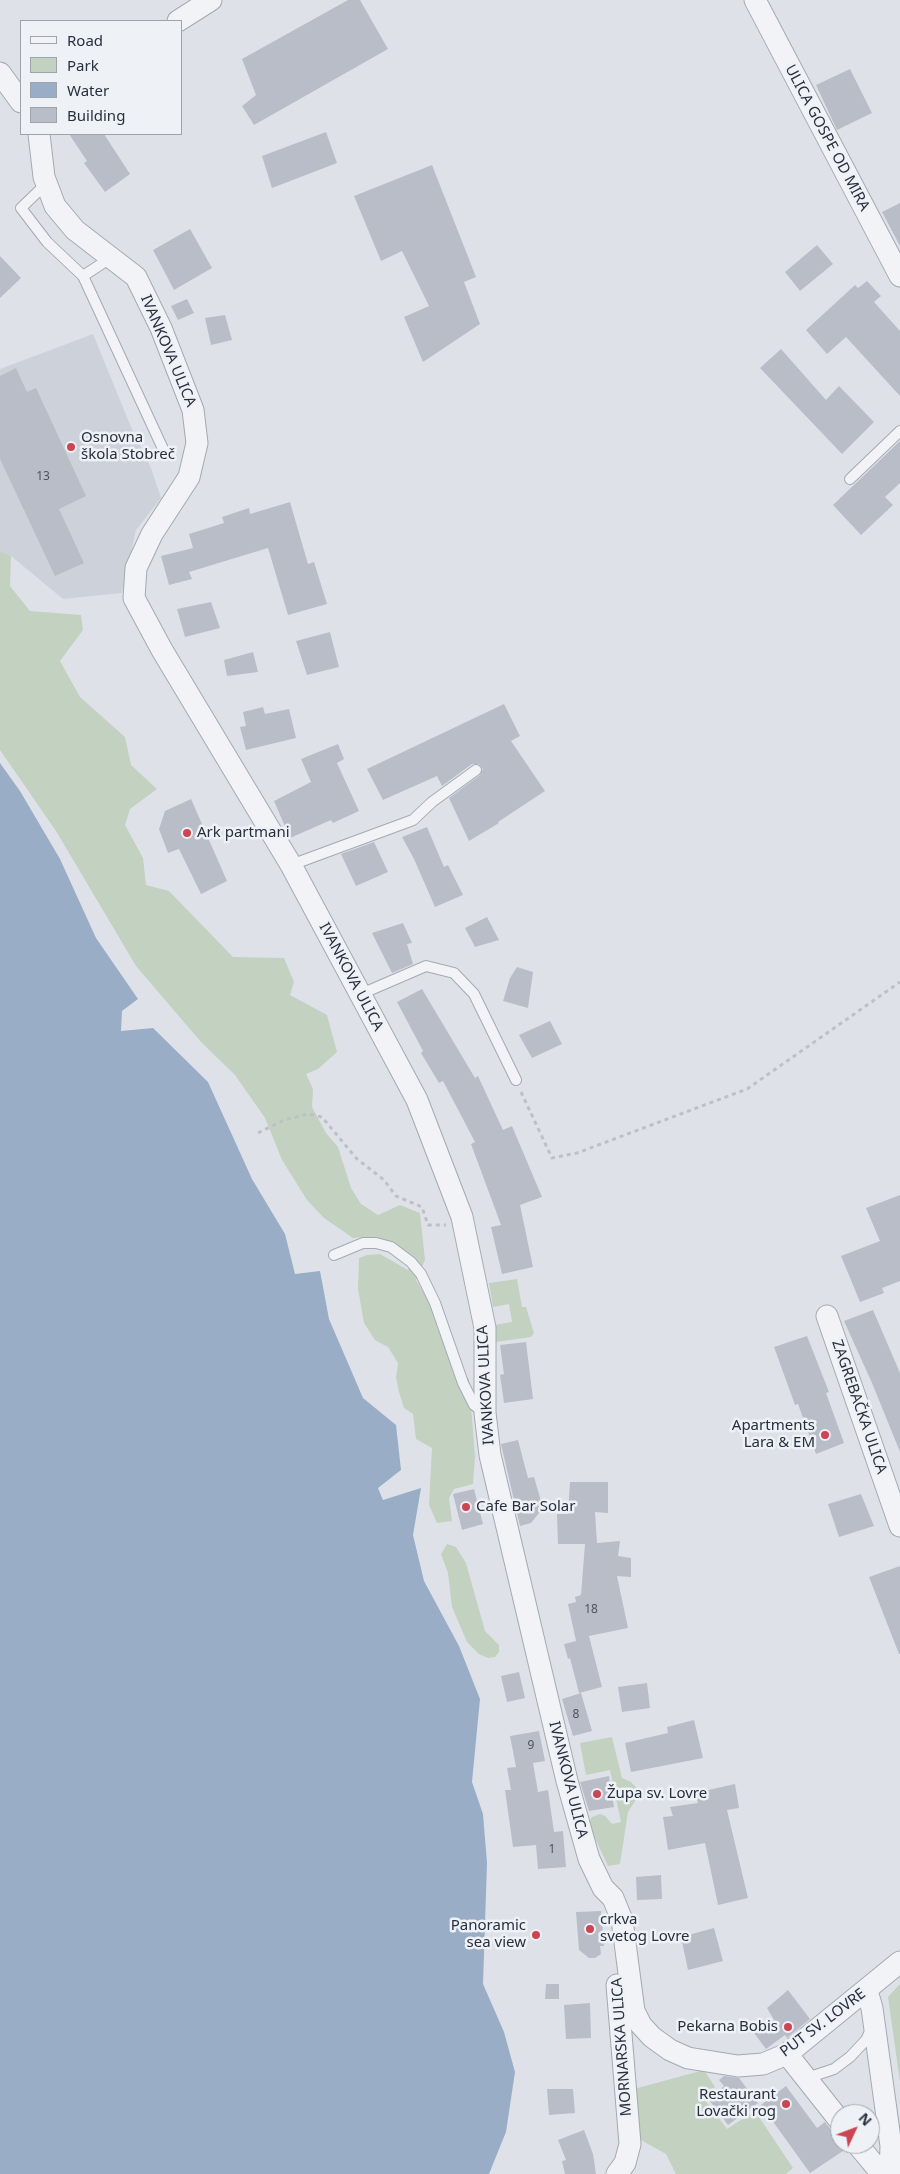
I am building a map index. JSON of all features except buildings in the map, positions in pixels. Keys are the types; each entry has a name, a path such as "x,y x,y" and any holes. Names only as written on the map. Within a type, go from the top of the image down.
{"street":[{"path":"180,20 211,0"},
{"name":"ULICA GOSPE OD MIRA","path":"755,0 900,276"},
{"path":"0,73 20,101"},
{"name":"IVANKOVA ULICA","path":"39,135 47,183 55,206 75,230 136,277 161,328 193,410 198,443 188,477 152,534 136,568 134,598 162,650 291,865 417,1100 464,1225 485,1328 485,1413 490,1455 567,1782 589,1860 603,1888 613,1898"},
{"name":"ZAGREBAČKA ULICA","path":"827,1316 900,1526"},
{"name":"PUT SV. LOVRE","path":"613,1898 622,1920 634,2011 641,2026 652,2038 670,2050 688,2058 738,2066 763,2064 787,2054 867,1991 900,1962"},
{"name":"MORNARSKA ULICA","path":"617,2174 625,2163 630,2144 614,1945 615,1930 622,1920"},
{"path":"867,1991 874,2024 891,2146 890,2174"},
{"path":"787,2054 830,2108"},
{"path":"866,2154 882,2174"}],"lane":[{"path":"47,183 21,208 47,242 83,276 164,451"},
{"path":"83,276 112,257"},
{"path":"850,479 900,431"},
{"path":"291,865 413,820 432,802 476,770"},
{"path":"361,994 426,966 454,973 474,994 516,1080"},
{"path":"334,1255 363,1243 376,1243 391,1247 411,1262 421,1274 435,1303 463,1382 474,1405 485,1413"},
{"path":"807,2078 834,2069 850,2057 866,2040 874,2024"}],"path":[{"path":"516,1080 552,1158 576,1153 747,1089 900,982"},
{"path":"258,1133 284,1120 308,1114 322,1117 356,1158 384,1180 396,1196 422,1207 428,1225 464,1225"}],"shaded area":[{"name":"Osnovna škola Stobreč","path":"93,334 131,427 151,468 161,498 136,530 122,593 63,599 11,556 0,551 0,369"}],"green space":[{"path":"0,551 11,556 10,586 30,611 81,615 83,630 60,661 80,697 125,737 131,765 157,789 130,809 125,825 143,858 146,885 169,891 233,957 284,958 294,982 290,995 327,1015 337,1052 318,1069 306,1074 313,1089 312,1107 326,1133 338,1147 351,1188 361,1204 378,1215 400,1205 420,1213 425,1260 416,1280 433,1309 448,1349 452,1369 469,1379 475,1457 473,1484 454,1489 449,1498 452,1521 437,1523 429,1505 432,1448 416,1439 413,1414 404,1408 399,1392 396,1378 398,1363 388,1347 375,1340 364,1323 358,1289 359,1258 380,1254 408,1270 411,1259 382,1240 363,1237 353,1238 324,1218 307,1200 282,1160 265,1118 235,1075 201,1042 136,966 56,831 0,750"},
{"path":"517,1279 522,1307 526,1307 534,1333 531,1337 496,1342 494,1325 512,1322 509,1304 493,1307 489,1283"},
{"path":"447,1544 456,1547 466,1563 485,1631 499,1645 499,1652 495,1657 488,1658 479,1654 467,1642 452,1607 448,1573 441,1554"},
{"path":"612,1737 622,1778 631,1782 639,1790 639,1795 628,1812 620,1864 608,1866 588,1823 592,1817 600,1814 605,1816 612,1824 621,1822 610,1770 586,1775 580,1743"},
{"path":"900,1984 900,2082 888,1997"},
{"path":"704,2070 715,2087 705,2100 727,2129 755,2111 793,2168 786,2174 676,2174 666,2154 639,2139 634,2089"}],"water":[{"path":"0,763 20,791 60,859 96,938 138,999 122,1011 121,1031 153,1028 208,1082 252,1179 285,1234 295,1274 320,1271 329,1319 363,1398 396,1425 401,1470 378,1488 383,1500 421,1488 413,1535 424,1581 459,1646 480,1699 472,1782 483,1814 487,1863 483,1984 504,2032 515,2072 506,2132 489,2174 0,2174"}],"place":[{"name":"Osnovna škola Stobreč","path":"71,447"},
{"name":"Ark partmani","path":"187,833"},
{"name":"Apartments Lara & EM","path":"825,1435"},
{"name":"Cafe Bar Solar","path":"466,1507"},
{"name":"Župa sv. Lovre","path":"597,1794"},
{"name":"crkva svetog Lovre","path":"590,1929"},
{"name":"Panoramic sea view","path":"536,1935"},
{"name":"Pekarna Bobis","path":"788,2027"},
{"name":"Restaurant Lovački rog","path":"786,2104"}]}
